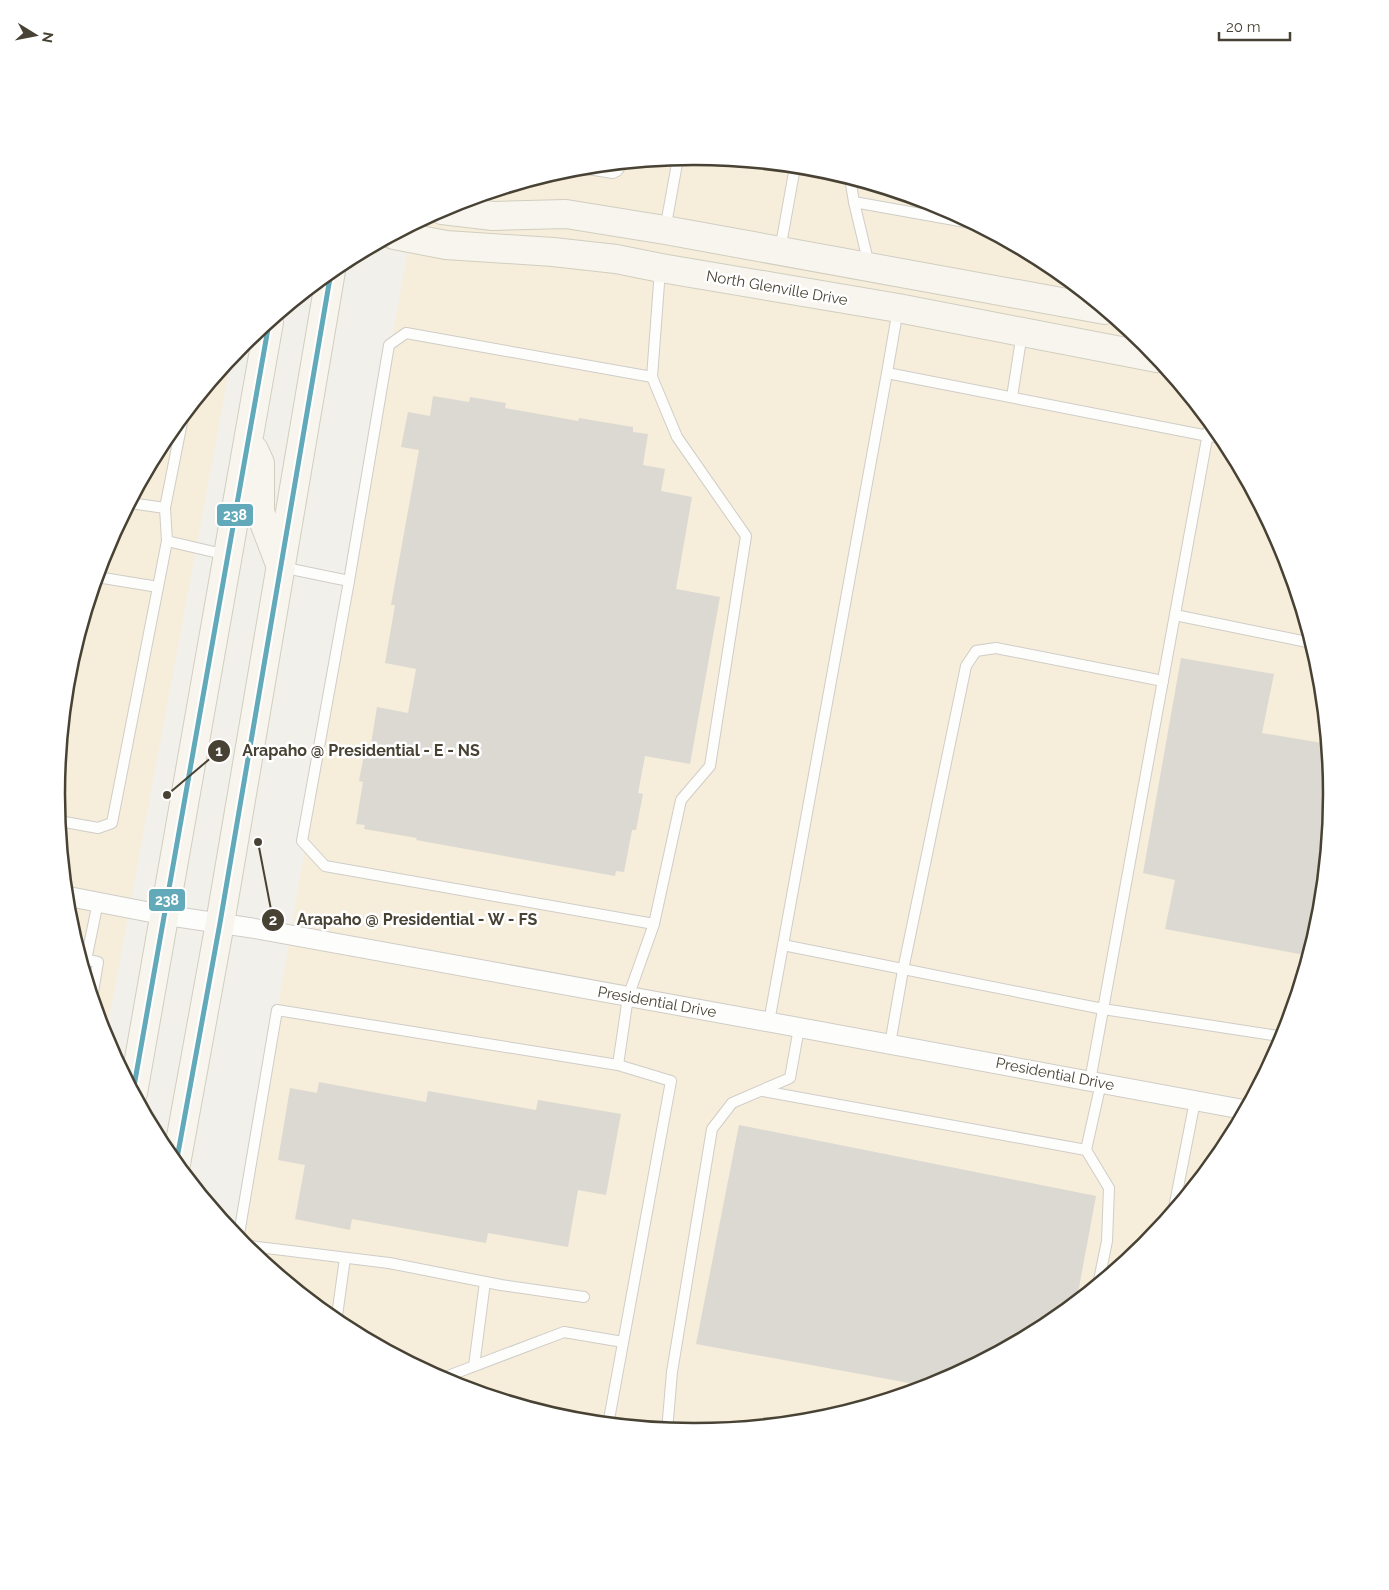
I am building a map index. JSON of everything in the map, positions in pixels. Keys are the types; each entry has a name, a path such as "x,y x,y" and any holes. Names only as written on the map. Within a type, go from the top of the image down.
{"main road":[{"path":"457,212 494,216 566,214 665,230 1092,308"},
{"path":"660,268 665,230"},
{"name":"North Glenville Drive","path":"403,237 446,245 553,252 616,259 898,308 1145,356"},
{"path":"178,1154 220,923 329,283"},
{"path":"136,1084 267,333"},
{"path":"249,437 260,463 260,512 281,567"}],"street":[{"name":"Presidential Drive","path":"73,897 769,1022 1240,1109"}],"lane":[{"path":"665,230 677,166"},
{"path":"780,251 794,174"},
{"path":"851,186 869,268"},
{"path":"854,202 948,219"},
{"path":"618,1066 628,997 654,924 681,800 710,766 746,536 677,437 652,376 660,268"},
{"path":"769,1022 898,308"},
{"path":"1012,397 1022,332"},
{"path":"652,376 406,333 389,345 302,841 325,866 654,924"},
{"path":"887,372 1212,437"},
{"path":"1100,1276 1107,1241 1109,1188 1086,1150 1096,1082 1103,1009 1209,432"},
{"path":"66,822 98,828 112,823 167,541 165,508 180,433"},
{"path":"137,504 165,508"},
{"path":"167,541 228,555"},
{"path":"281,567 348,581"},
{"path":"104,578 158,587"},
{"path":"1175,615 1305,642"},
{"path":"890,1044 903,970 966,666 976,652 996,648 1163,681"},
{"path":"85,955 98,902"},
{"path":"783,945 1103,1009 1276,1036"},
{"path":"87,960 98,962 94,985"},
{"path":"240,1230 277,1010 618,1066 671,1081 609,1419"},
{"path":"668,1423 672,1372 712,1129 732,1103 790,1078 799,1028"},
{"path":"763,1091 1086,1150"},
{"path":"1175,1201 1195,1101"},
{"path":"256,1247 389,1263 486,1282 584,1297"},
{"path":"337,1313 344,1258"},
{"path":"474,1366 486,1282"},
{"path":"450,1375 564,1332 623,1342"}],"shaded area":[{"path":"694,165 777,171 857,187 897,199 973,230 1044,272 1078,296 1140,350 1168,380 1218,445 1240,480 1276,554 1303,632 1312,672 1323,754 1324,795 1319,877 1312,918 1303,958 1276,1036 1240,1110 1218,1145 1168,1210 1140,1240 1078,1294 1044,1318 973,1360 935,1377 857,1403 817,1412 777,1419 736,1423 694,1424 612,1419 572,1412 532,1403 454,1377 416,1360 345,1318 279,1268 240,1230 411,233 454,213 492,199 532,187 612,171"},
{"path":"229,372 108,1023 86,958 77,918 66,836 66,754 77,672 86,632 98,593 130,517 149,480 171,445 195,412"}],"building":[{"path":"433,396 469,402 470,397 506,403 505,408 578,421 579,418 633,427 633,432 648,434 643,465 665,469 661,491 692,497 676,589 720,597 690,764 645,756 638,793 643,794 636,830 632,830 624,872 616,871 615,876 416,840 417,838 364,829 365,825 356,824 363,782 359,781 366,744 371,744 377,707 408,713 416,669 385,663 395,605 391,605 419,450 401,447 408,412 430,416"},
{"path":"1181,658 1274,674 1262,733 1322,743 1323,836 1319,877 1304,955 1165,929 1175,880 1143,873"},
{"path":"319,1082 426,1102 428,1091 536,1110 538,1100 621,1114 606,1195 578,1190 568,1247 488,1233 486,1243 352,1219 350,1230 295,1219 305,1165 278,1160 290,1088 317,1093"},
{"path":"739,1125 1096,1196 1078,1294 1009,1340 973,1360 935,1377 916,1384 696,1344"}],"transit line":[{"name":"238","path":"178,1154 220,923 329,283"},
{"name":"238","path":"135,1082 267,333"}],"place":[{"name":"Arapaho @ Presidential - E - NS","path":"167,795"},
{"name":"Arapaho @ Presidential - W - FS","path":"258,842"}]}
